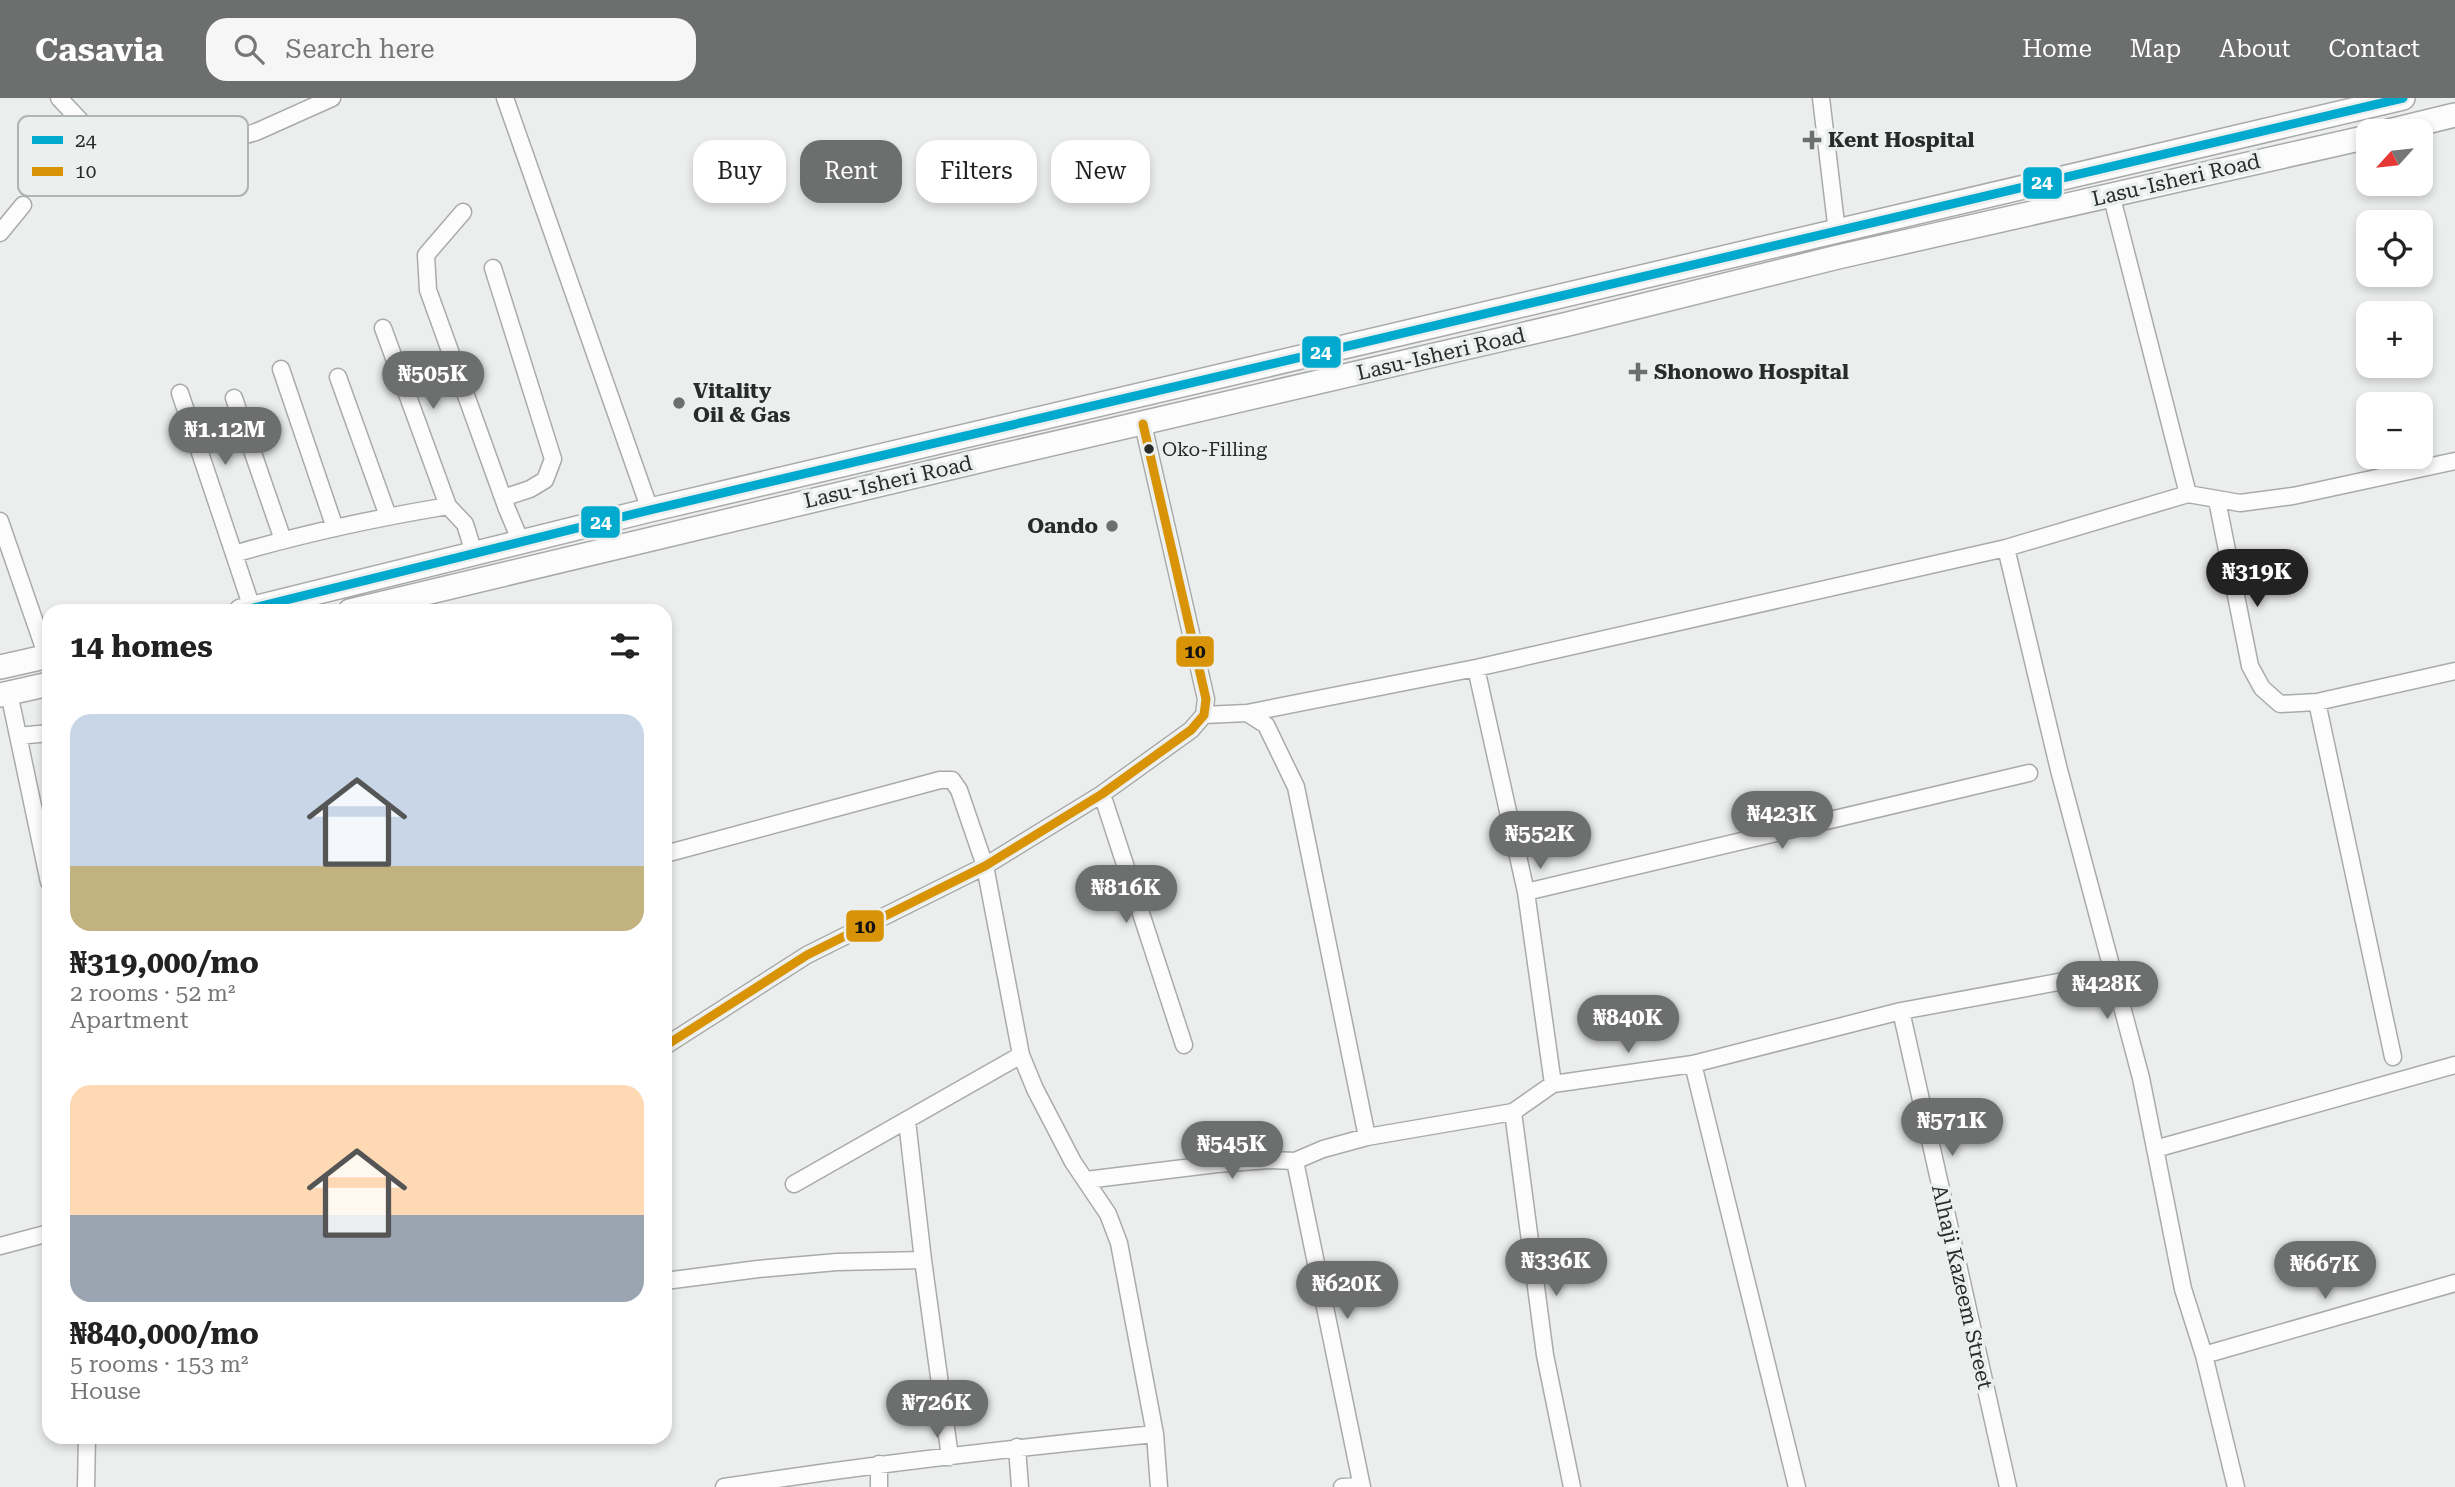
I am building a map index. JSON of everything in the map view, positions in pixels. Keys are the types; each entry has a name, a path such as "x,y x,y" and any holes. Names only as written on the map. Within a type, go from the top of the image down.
{"main road":[{"name":"Lasu-Isheri Road","path":"266,604 650,510 2403,98"},
{"path":"2433,120 2455,115"},
{"name":"Lasu-Isheri Road","path":"379,604 990,458 1556,327 1838,257 2356,140"},
{"path":"0,667 42,657"},
{"path":"5,694 42,686"}],"street":[{"path":"59,98 76,116"},
{"path":"248,134 332,98"},
{"path":"505,98 650,510"},
{"path":"1821,98 1837,232"},
{"path":"2111,194 2188,494"},
{"path":"0,233 23,205"},
{"path":"463,212 426,255 428,290 521,542"},
{"path":"493,268 553,459 545,480 530,489 503,498"},
{"path":"383,328 447,506 465,524 474,553"},
{"path":"282,369 335,528"},
{"path":"338,377 388,516"},
{"path":"180,393 234,554 245,604"},
{"path":"234,398 283,540"},
{"path":"672,1042 807,955 985,866 1102,794 1191,730 1204,715 1206,699 1143,424"},
{"path":"1204,715 1247,713 1476,668 2006,548 2188,494 2240,503 2293,496 2455,461"},
{"path":"2217,500 2250,666 2262,688 2280,704 2317,702 2455,671"},
{"path":"234,554 388,516 447,506"},
{"path":"0,521 42,639"},
{"path":"2006,548 2059,771 2141,1078 2183,1289 2204,1355 2236,1487"},
{"path":"1476,668 1526,892 1553,1084"},
{"path":"5,694 18,736 42,849"},
{"path":"2317,702 2393,1057"},
{"path":"1247,713 1266,725 1296,787 1367,1137"},
{"path":"18,736 42,734"},
{"path":"1526,892 2029,773"},
{"path":"672,852 940,780 951,780 959,790 985,866 1021,1055 1035,1089 1073,1162 1108,1214 1119,1243 1155,1434 1159,1487"},
{"path":"1102,794 1184,1045"},
{"path":"1086,1180 1217,1164 1295,1161 1323,1149 1367,1137 1513,1112 1553,1084 1693,1064 1901,1011 2113,972"},
{"name":"Alhaji Kazeem Street","path":"1901,1011 2008,1487"},
{"path":"793,1184 1021,1055"},
{"path":"1693,1064 1797,1487"},
{"path":"2155,1149 2455,1065"},
{"path":"1513,1112 1545,1355 1572,1487"},
{"path":"907,1121 950,1457"},
{"path":"1295,1161 1362,1486 1342,1487"},
{"path":"0,1246 42,1236"},
{"path":"672,1280 824,1263 923,1260"},
{"path":"2204,1355 2455,1283"},
{"path":"724,1487 1017,1447 1155,1434"},
{"path":"86,1487 87,1444"},
{"path":"1017,1447 1020,1487"},
{"path":"879,1464 879,1487"}],"transit line":[{"name":"24","path":"269,604 650,510 2403,98"},
{"name":"10","path":"672,1042 807,955 985,866 1102,794 1191,730 1204,715 1206,699 1143,424"}],"place":[{"name":"Kent Hospital","path":"1812,140"},
{"name":"Shonowo Hospital","path":"1638,372"},
{"name":"Vitality Oil & Gas","path":"679,403"},
{"name":"Oko-Filling","path":"1149,449"},
{"name":"Oando","path":"1112,526"}]}
